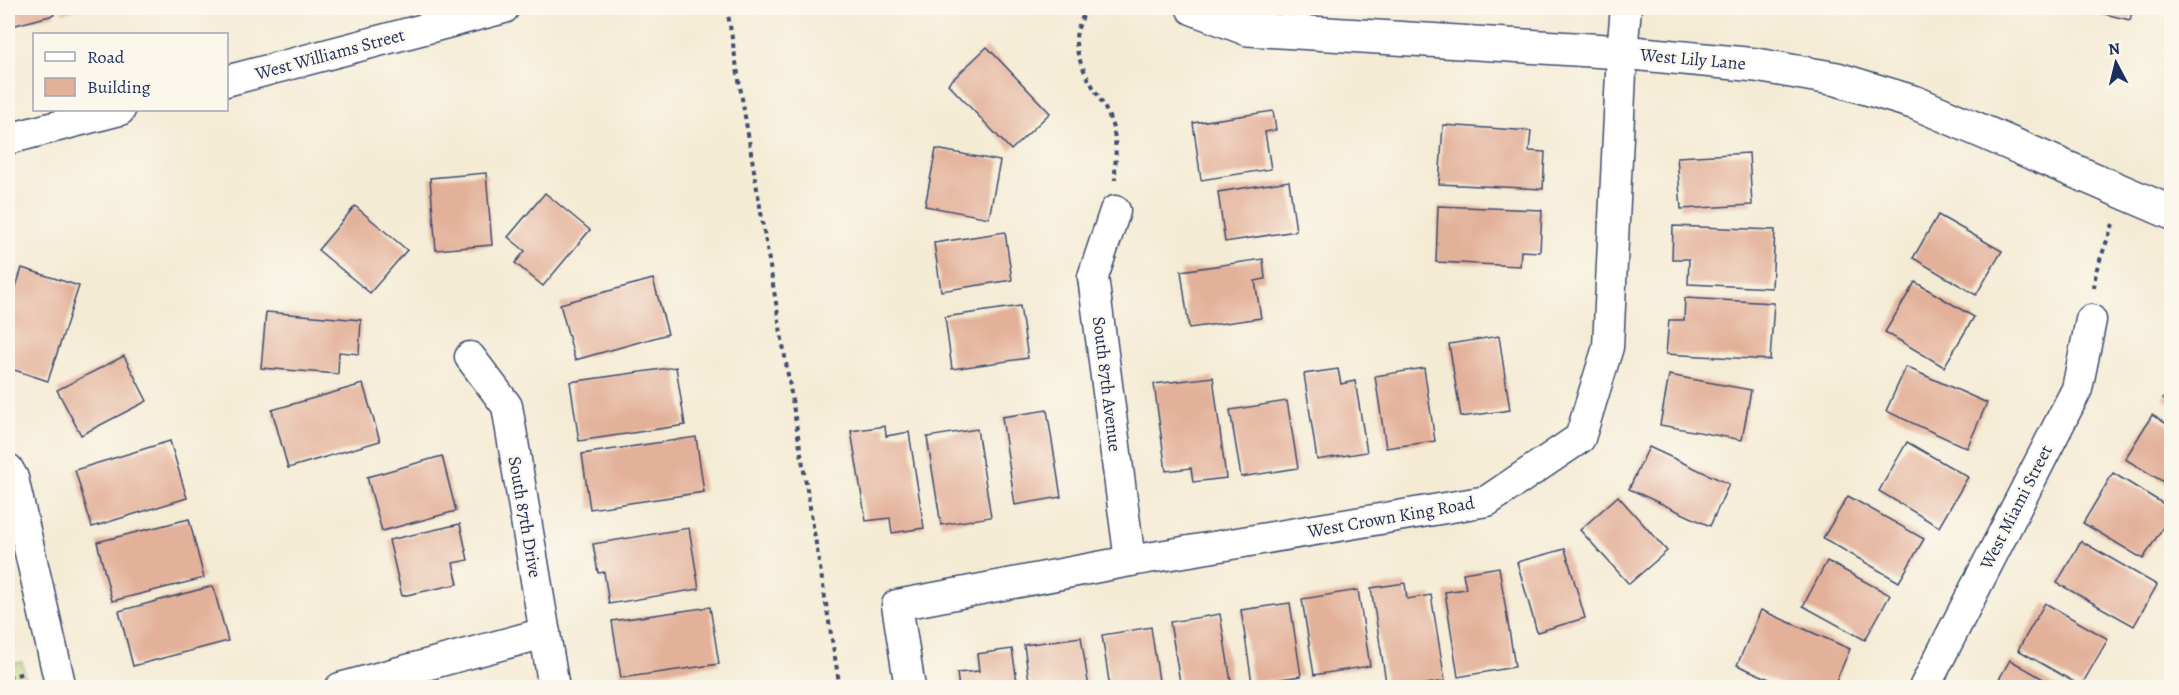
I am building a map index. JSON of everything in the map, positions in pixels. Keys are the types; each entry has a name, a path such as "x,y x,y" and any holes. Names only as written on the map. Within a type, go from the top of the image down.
{"street":[{"name":"West Williams Street","path":"228,80 504,8"},
{"name":"West Lily Lane","path":"1193,8 1248,28 1622,52 1756,65 1837,79 1916,103 2172,213"},
{"name":"West Crown King Road","path":"910,687 897,605 1130,561 1488,501 1580,438 1608,348 1626,8"},
{"path":"8,139 116,111"},
{"name":"South 87th Avenue","path":"1115,211 1093,278 1130,561"},
{"name":"West Miami Street","path":"1924,687 2077,389 2091,320"},
{"name":"South 87th Drive","path":"470,357 507,406 554,687"},
{"path":"8,469 13,478 61,687"},
{"path":"340,687 545,633"}],"path":[{"path":"727,8 840,687"},
{"path":"1087,8 1079,25 1076,42 1083,67 1101,99 1114,134 1115,211"},
{"path":"2091,320 2096,271 2125,192"}],"green space":[{"path":"22,662 28,687 8,687 8,665"}],"building":[{"path":"8,8 52,8 54,15 8,27"},
{"path":"61,8 84,8 63,13"},
{"path":"2080,8 2133,8 2130,20"},
{"path":"987,47 1050,113 1011,150 948,84"},
{"path":"1273,111 1276,130 1265,132 1271,169 1201,180 1193,123"},
{"path":"1443,125 1531,131 1529,151 1545,152 1543,189 1439,184"},
{"path":"936,149 1000,161 989,218 925,206"},
{"path":"1749,153 1752,205 1681,209 1677,157"},
{"path":"486,173 492,245 436,250 430,178"},
{"path":"1289,181 1296,231 1225,242 1218,192"},
{"path":"545,193 590,230 543,286 515,263 525,251 508,237"},
{"path":"355,206 407,250 370,293 318,250"},
{"path":"1438,206 1542,210 1540,252 1521,251 1520,266 1436,262"},
{"path":"1938,215 2002,251 1976,295 1913,258"},
{"path":"1673,226 1775,230 1772,288 1688,284 1689,259 1672,259"},
{"path":"1005,232 1012,280 941,291 934,243"},
{"path":"1263,259 1265,279 1255,281 1261,318 1189,328 1181,271"},
{"path":"22,268 79,286 48,381 8,368 8,312"},
{"path":"653,279 668,334 575,360 560,304"},
{"path":"1915,282 1974,317 1944,367 1885,332"},
{"path":"1685,298 1774,303 1770,360 1666,354 1669,320 1684,320"},
{"path":"1020,306 1028,358 952,369 945,317"},
{"path":"266,312 361,320 359,354 339,352 338,374 261,368"},
{"path":"1499,336 1510,410 1461,417 1449,344"},
{"path":"124,356 147,401 81,435 57,390"},
{"path":"676,367 685,425 579,441 570,382"},
{"path":"1906,367 1987,403 1967,448 1886,411"},
{"path":"1424,368 1435,441 1386,448 1375,376"},
{"path":"1338,369 1341,384 1355,381 1367,452 1317,460 1304,374"},
{"path":"1669,375 1751,390 1742,440 1660,425"},
{"path":"1213,377 1226,478 1193,482 1191,468 1166,471 1154,384"},
{"path":"363,384 380,441 288,468 272,410"},
{"path":"2172,384 2172,404 2163,399"},
{"path":"1287,401 1298,468 1241,477 1230,410"},
{"path":"1047,410 1061,497 1015,505 1002,417"},
{"path":"2152,415 2172,427 2172,487 2125,459"},
{"path":"885,426 886,436 909,432 924,528 892,533 890,518 866,521 851,431"},
{"path":"977,429 991,517 941,525 927,437"},
{"path":"696,437 704,492 590,509 582,454"},
{"path":"170,441 187,498 92,527 75,470"},
{"path":"1907,442 1968,477 1939,527 1879,491"},
{"path":"1649,447 1729,484 1710,526 1629,489"},
{"path":"442,456 456,511 382,531 367,477"},
{"path":"2113,473 2172,509 2172,513 2143,559 2083,523"},
{"path":"1618,496 1667,551 1629,584 1580,530"},
{"path":"1848,496 1924,539 1899,582 1823,538"},
{"path":"189,519 204,578 112,601 97,542"},
{"path":"460,524 468,560 453,563 458,584 402,596 389,540"},
{"path":"689,528 699,589 609,604 604,572 598,573 593,544"},
{"path":"2081,541 2157,585 2134,626 2057,583"},
{"path":"1565,549 1585,618 1537,632 1517,562"},
{"path":"1827,561 1890,595 1865,640 1803,606"},
{"path":"1499,567 1515,667 1458,677 1445,592 1466,589 1463,573"},
{"path":"1405,583 1407,599 1431,595 1445,681 1387,688 1371,588"},
{"path":"213,586 228,641 133,666 119,611"},
{"path":"1358,590 1370,666 1314,675 1302,599"},
{"path":"1290,603 1301,676 1252,683 1241,610"},
{"path":"2045,603 2108,639 2081,686 2018,650"},
{"path":"710,607 719,664 621,678 612,621"},
{"path":"1761,610 1850,649 1833,688 1790,688 1737,665"},
{"path":"1220,614 1232,688 1181,688 1170,622"},
{"path":"1151,627 1160,688 1110,688 1102,635"},
{"path":"1081,637 1089,688 1030,688 1024,645"},
{"path":"1012,649 1018,688 959,688 957,673 979,671 977,654"},
{"path":"2010,660 2059,688 1994,688"}]}
